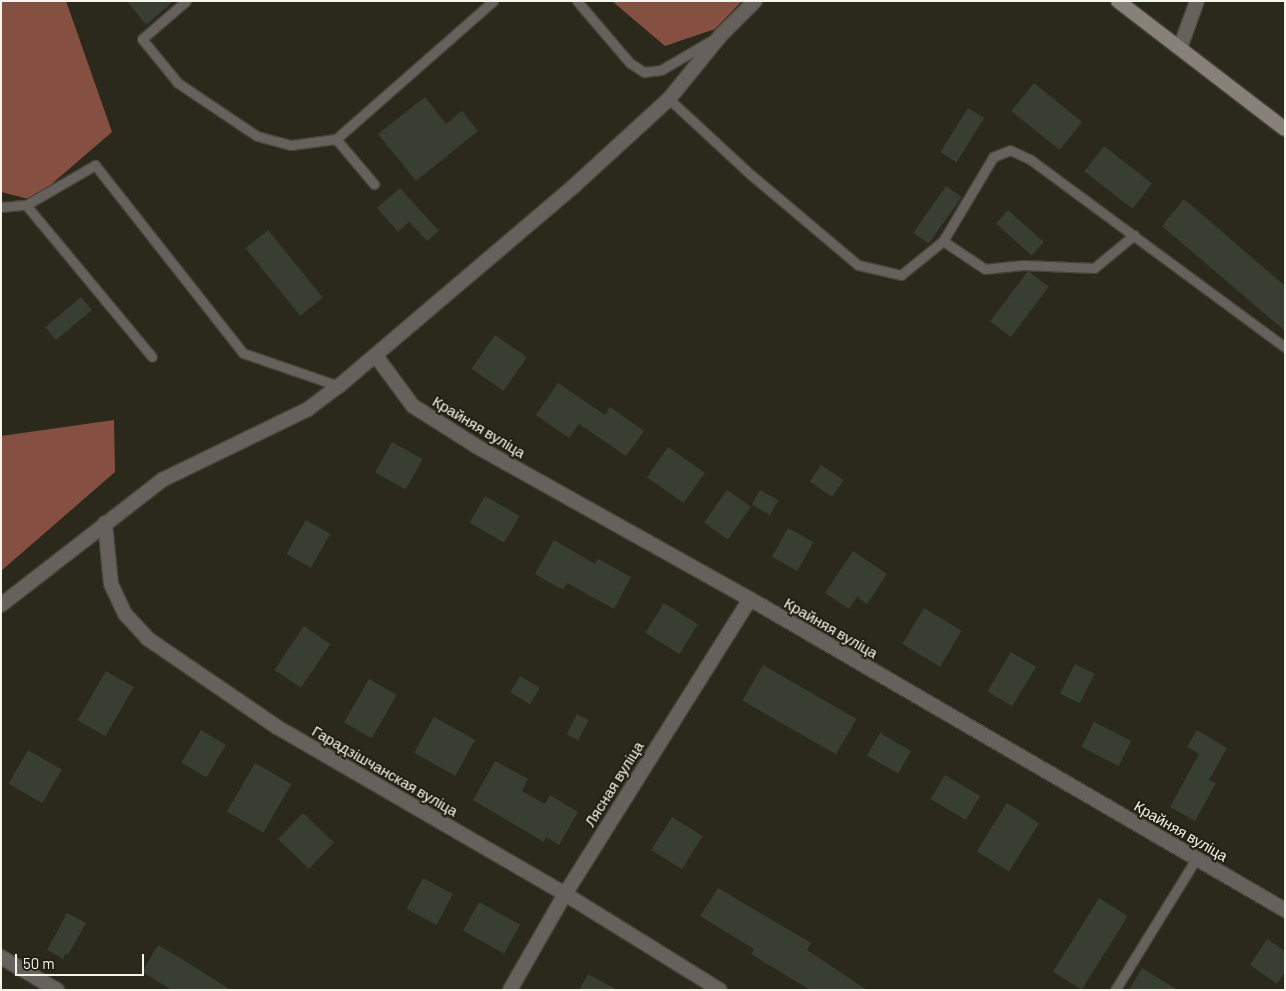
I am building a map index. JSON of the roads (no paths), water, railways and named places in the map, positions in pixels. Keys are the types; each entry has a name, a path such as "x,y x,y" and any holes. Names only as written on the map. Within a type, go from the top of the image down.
{"main road":[{"path":"1118,1 1285,129"}],"street":[{"path":"1,605 162,480 308,409 339,386 376,356 669,99 721,35 755,1"},
{"path":"1180,48 1196,2"},
{"name":"Крайняя вуліца","path":"376,356 413,406 485,451 750,599 1285,910"},
{"name":"Гарадзішчанская вуліца","path":"105,523 111,584 125,614 148,639 277,727 565,894 720,990"},
{"name":"Лясная вуліца","path":"510,990 565,894 750,599"},
{"path":"1,957 57,990"}],"lane":[{"path":"186,1 142,39 178,83 257,136 291,145 336,139 487,3"},
{"path":"577,1 630,63 644,72 661,70 721,35"},
{"path":"669,99 750,174 858,265 901,275 943,241 993,157 1010,150 1031,160 1285,347"},
{"path":"336,139 374,184"},
{"path":"1,207 26,205 95,164 243,353 339,386"},
{"path":"26,205 152,357"},
{"path":"943,241 985,269 1023,265 1094,268 1134,235"},
{"path":"1115,990 1196,859"}]}
